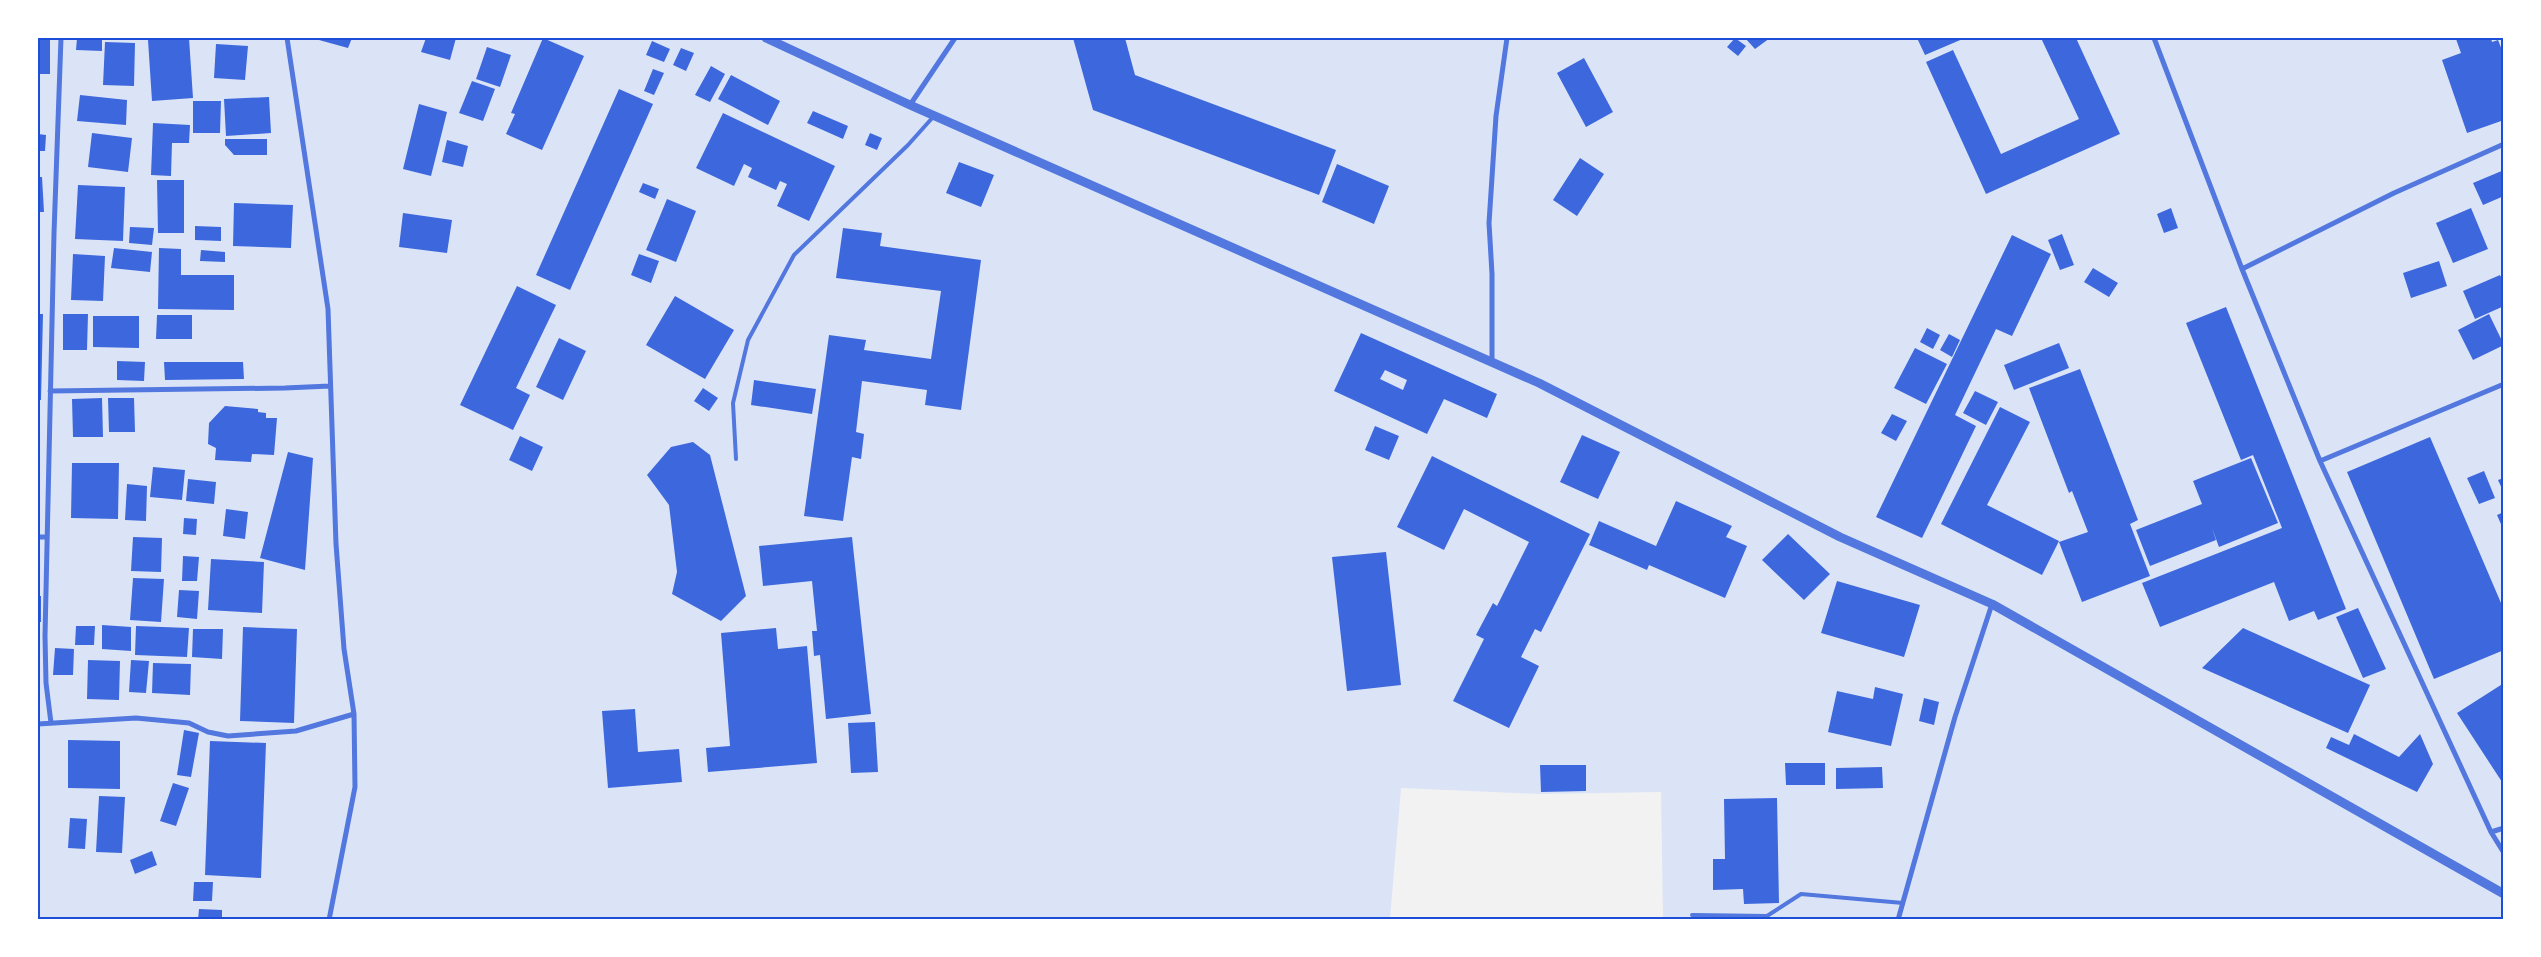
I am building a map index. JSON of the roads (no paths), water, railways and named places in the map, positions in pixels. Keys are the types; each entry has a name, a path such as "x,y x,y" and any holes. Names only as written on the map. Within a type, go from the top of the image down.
{"street":[{"path":"52,723 46,683 47,537 61,38"},
{"path":"287,38 328,308 336,544 344,649 354,714 355,787 329,920"},
{"path":"766,38 934,116 1538,383 1840,537 1992,604 2504,894"},
{"path":"910,105 955,38"},
{"path":"1492,362 1492,274 1489,224 1496,116 1507,38"},
{"path":"2154,38 2242,270 2320,461 2491,832 2504,853"},
{"path":"2242,270 2394,194 2504,144"},
{"path":"2320,461 2504,384"},
{"path":"50,391 330,386"},
{"path":"38,537 47,537"},
{"path":"1898,920 1955,717 1992,604"},
{"path":"38,724 136,718 189,723 208,732 228,736 296,731 354,714"},
{"path":"2491,832 2504,828"}],"lane":[{"path":"736,459 733,403 748,340 794,255 908,145 934,116"},
{"path":"1692,915 1767,916 1801,894 1903,902"}]}
